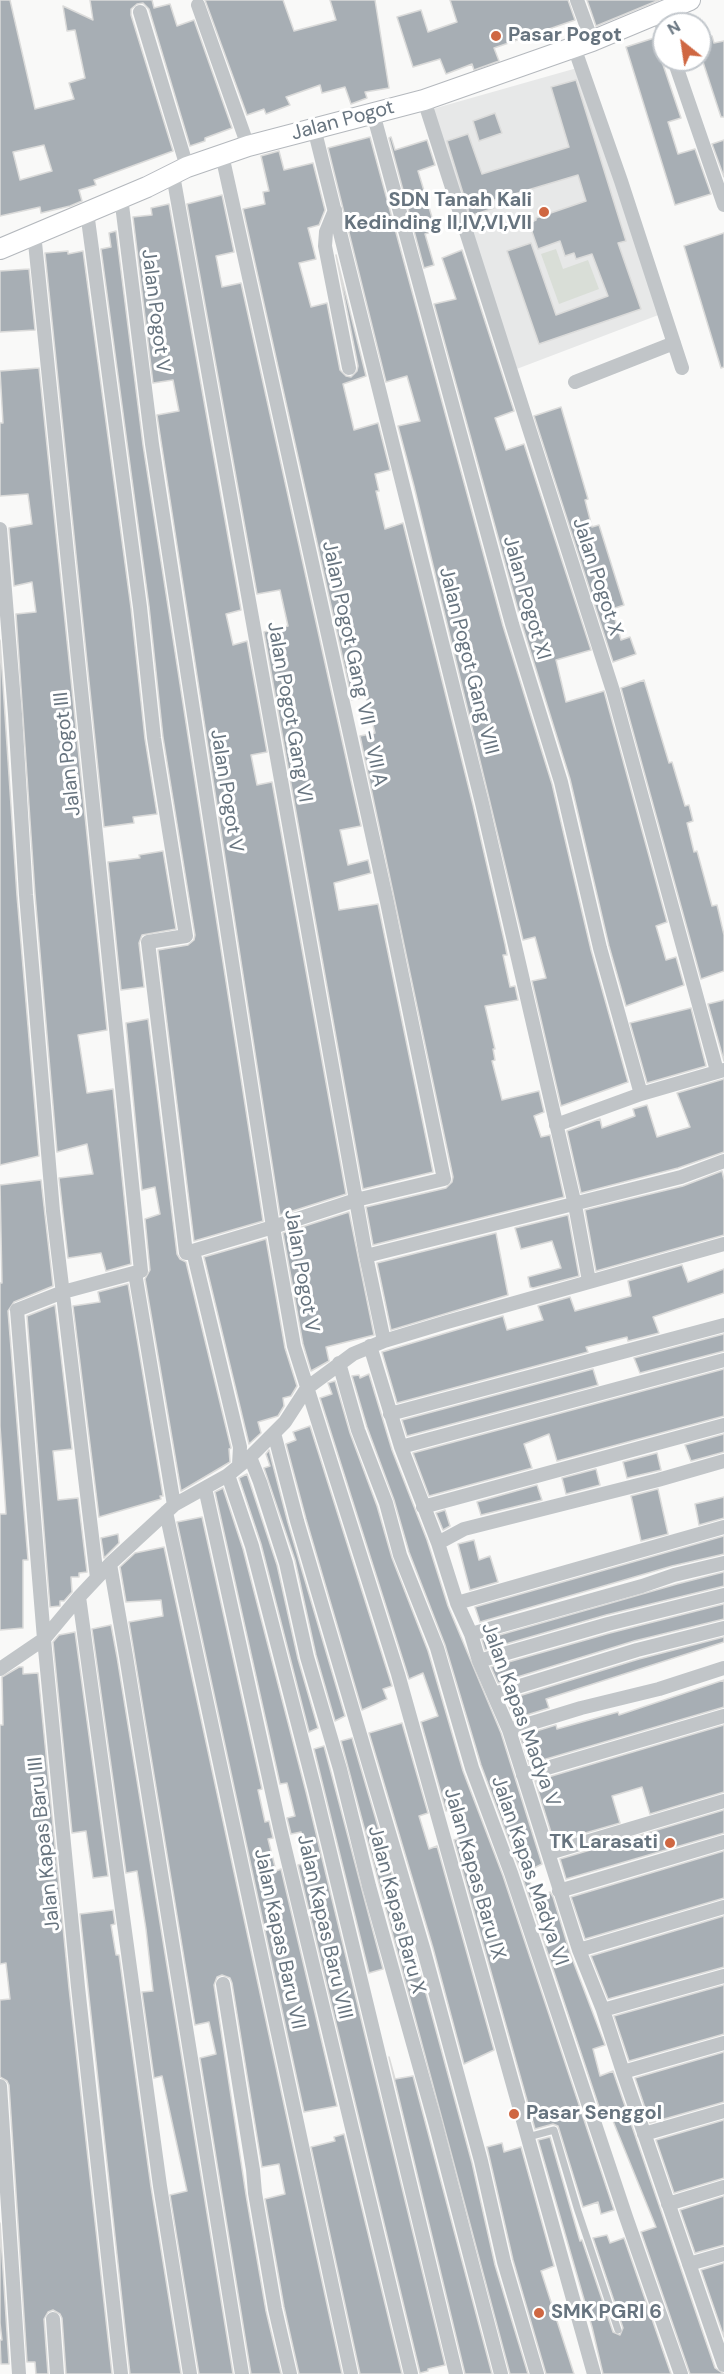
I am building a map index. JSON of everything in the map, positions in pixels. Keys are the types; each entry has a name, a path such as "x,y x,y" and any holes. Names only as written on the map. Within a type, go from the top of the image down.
{"street":[{"path":"577,0 583,44 682,368"},
{"name":"Jalan Pogot","path":"674,12 690,0"},
{"path":"198,4 248,146"},
{"name":"Jalan Pogot Gang VI","path":"140,12 180,171 356,1200 384,1341"},
{"name":"Jalan Pogot","path":"0,249 180,171 248,146 424,100 583,44 652,25"},
{"path":"678,72 724,205"},
{"name":"Jalan Pogot X","path":"424,100 613,691 720,1070"},
{"name":"Jalan Pogot XI","path":"373,113 503,590 561,782 600,948 641,1094"},
{"name":"Jalan Pogot Gang VIII","path":"314,128 480,792 575,1205 589,1281"},
{"name":"Jalan Pogot Gang VII - VII A","path":"222,155 387,902 444,1177 441,1181 356,1200"},
{"name":"Jalan Pogot V","path":"121,197 152,444 273,1227 294,1346 307,1388"},
{"path":"335,210 326,232 325,246 349,368"},
{"path":"87,212 140,607 154,738 186,936 148,942 186,1253 356,1200"},
{"name":"Jalan Pogot III","path":"34,233 138,1272 170,1508"},
{"path":"575,382 674,343"},
{"path":"0,529 15,714 26,895 53,1211 97,1578"},
{"path":"556,1125 641,1094 720,1070"},
{"path":"366,1256 681,1177 724,1161"},
{"path":"0,1669 44,1639 78,1597 170,1508 239,1466 285,1422 307,1388 339,1363 384,1341 724,1244"},
{"path":"193,1251 240,1447 239,1466 252,1546 315,1790 456,2374"},
{"path":"63,1292 138,1272"},
{"name":"Jalan Kapas Baru III","path":"63,1292 17,1310 44,1639 78,1987 121,2374"},
{"path":"390,1414 724,1325"},
{"name":"Jalan Kapas Madya V","path":"370,1346 401,1447 438,1543 457,1603 508,1730 549,1853 559,1891 603,2010 689,2264 719,2334 724,2365"},
{"path":"401,1447 724,1359"},
{"name":"Jalan Kapas Madya VI","path":"339,1363 358,1430 386,1503 400,1556 437,1648 472,1768 511,1873 681,2374"},
{"name":"Jalan Kapas Baru IX","path":"307,1388 398,1674 594,2374"},
{"path":"423,1507 724,1425"},
{"path":"274,1433 297,1521 424,1951 481,2161 504,2262 537,2374"},
{"path":"438,1543 464,1529 724,1461"},
{"name":"Jalan Kapas Baru X","path":"239,1466 260,1482 286,1563 307,1657 340,1769 369,1886 435,2122 501,2374"},
{"name":"Jalan Kapas Baru VIII","path":"206,1488 280,1828 411,2374"},
{"name":"Jalan Kapas Baru VII","path":"170,1508 351,2374"},
{"path":"457,1603 724,1527"},
{"path":"471,1634 642,1587 674,1575 724,1563"},
{"path":"110,1564 242,2374"},
{"path":"479,1660 724,1595"},
{"path":"78,1597 160,2186 190,2374"},
{"path":"494,1694 637,1650 724,1628"},
{"path":"508,1730 581,1708 659,1689 724,1668"},
{"path":"523,1775 724,1716"},
{"path":"549,1853 724,1802"},
{"path":"559,1891 724,1842"},
{"path":"579,1950 724,1906"},
{"path":"603,2010 724,1976"},
{"path":"223,1984 235,2048 255,2193 275,2309 290,2374"},
{"path":"623,2072 724,2043"},
{"path":"0,2086 19,2374"},
{"path":"644,2134 724,2110"},
{"path":"668,2204 724,2187"},
{"path":"689,2264 724,2254"},
{"path":"52,2319 57,2374"}],"lane":[{"path":"528,2137 554,2130 578,2211 618,2330"}],"shaded area":[{"name":"SDN Tanah Kali Kedinding II,IV,VI,VII","path":"577,68 661,314 514,370 429,110"},
{"path":"556,249 563,269 588,260 599,289 559,304 541,254"}],"building":[{"path":"0,0 10,0 35,109 74,99 69,83 85,78 75,30 67,31 63,6 93,20 90,0 152,0 154,8 170,4 177,26 194,20 232,128 190,146 149,9 143,3 137,4 131,9 131,15 173,151 94,180 96,185 79,190 82,201 70,206 41,213 40,207 0,216","holes":["44,145 52,171 20,180 13,152"]},
{"path":"205,0 283,0 294,31 336,20 330,0 375,0 389,88 365,92 367,98 351,104 345,87 322,93 320,85 286,97 290,105 266,114 264,109 247,115"},
{"name":"Pasar Pogot","path":"450,0 568,0 575,20 494,48 499,61 474,70 472,64 446,74 440,59 413,67 397,17 421,10 428,32 457,22"},
{"path":"587,0 659,0 596,26"},
{"path":"712,36 714,43 724,41 724,117 721,117 706,72 712,72"},
{"path":"652,39 652,72 665,72 681,118 668,122 678,154 695,149 711,194 675,205 626,47"},
{"path":"576,80 626,241 618,243 641,309 539,344 507,251 531,243 556,315 608,296 592,254 576,259 574,253 565,256 560,241 538,249 529,223 536,218 586,201 578,175 491,201 494,208 470,216 447,141 468,134 482,174 569,147 551,87"},
{"path":"495,113 502,133 479,141 473,121"},
{"path":"370,137 503,626 552,784 591,950 628,1082 561,1106 532,981 546,978 535,937 523,940 398,426 420,421 407,376 386,382 328,148"},
{"path":"391,137 395,150 427,140 435,165 418,171 434,224 432,224 434,231 425,234 434,265 424,268 389,138"},
{"path":"724,140 724,177 712,144"},
{"path":"279,151 284,170 313,163 325,210 319,225 308,228 316,259 299,263 311,307 327,303 340,370 346,376 351,377 357,371 358,366 336,255 366,376 343,384 354,430 378,423 390,470 375,474 379,491 376,491 385,529 403,523 473,805 505,944 507,955 503,955 510,987 515,986 518,1000 485,1006 495,1049 493,1049 495,1060 492,1061 502,1100 539,1091 544,1112 534,1116 541,1137 550,1135 564,1197 373,1245 366,1207 446,1188 452,1182 453,1177 360,736 375,733 366,697 352,700 243,209 265,204 263,192 269,191 261,156"},
{"path":"222,195 234,252 216,256 222,287 241,283 361,826 340,830 348,865 368,860 371,873 334,883 339,910 378,904 433,1172 363,1189 264,632 288,626 280,590 257,594 187,204"},
{"path":"169,204 241,610 226,614 233,645 247,641 267,752 251,755 257,785 272,782 346,1194 280,1215 157,415 179,411 173,380 153,383 133,217 152,215 151,208"},
{"path":"116,231 143,445 263,1221 194,1241 158,950 188,945 194,940 195,935 163,737 149,606 101,249 111,247 109,233"},
{"path":"724,233 724,367 721,368 684,246"},
{"path":"462,250 514,411 495,418 506,450 524,444 591,650 556,660 566,702 604,691 667,922 656,926 666,960 676,957 684,985 626,1006 609,946 570,779 521,621 434,304 456,299 442,258"},
{"path":"68,251 68,254 83,251 131,608 145,739 157,814 133,817 134,823 104,827 45,253"},
{"path":"29,269 35,330 0,332 0,271"},
{"path":"39,368 107,1030 78,1035 87,1093 113,1089 131,1264 106,1271 101,1253 68,1258 59,1178 93,1174 87,1144 57,1152 35,894 16,614 36,612 32,582 14,586 9,528 32,524 28,494 0,496 0,423 3,423 0,371"},
{"path":"561,407 588,499 585,500 592,527 599,525 624,605 612,609 621,640 630,637 636,654 613,662 534,416"},
{"path":"0,640 17,896 39,1156 0,1165"},
{"path":"644,680 669,763 672,762 685,806 689,805 693,821 687,823 694,852 697,851 712,906 717,905 724,935 724,971 701,979 621,688"},
{"path":"163,851 176,929 142,935 139,943 144,987 121,990 108,862 140,858 139,855"},
{"path":"724,1000 724,1061 708,1004"},
{"path":"691,1008 706,1066 647,1083 630,1023"},
{"path":"148,1019 177,1254 186,1262 231,1448 229,1449 230,1462 181,1491 145,1279 150,1270 145,1219 160,1214 155,1187 142,1190 126,1023"},
{"path":"724,1079 724,1152 678,1168 581,1193 567,1131 600,1119 602,1128 635,1116 633,1109 647,1105 657,1137 690,1127 677,1093"},
{"path":"722,1171 724,1235 596,1271 585,1210 683,1186"},
{"path":"41,1180 53,1286 14,1302 8,1311 28,1560 23,1560 23,1628 0,1630 0,1514 6,1514 0,1426 0,1283 2,1283 0,1185"},
{"path":"349,1212 374,1335 326,1347 329,1361 311,1371 303,1344 283,1233"},
{"path":"568,1215 579,1276 530,1287 528,1277 561,1268 552,1241 521,1249 515,1228"},
{"path":"496,1233 508,1295 391,1330 377,1263"},
{"path":"266,1239 285,1348 297,1386 291,1396 283,1398 284,1406 278,1416 258,1422 261,1433 249,1444 204,1257"},
{"path":"682,1265 688,1282 724,1269 724,1293 653,1317 659,1333 628,1341 627,1337 586,1347 588,1352 397,1403 382,1352 503,1316 507,1330 543,1320 538,1306 570,1297 575,1311 631,1296 628,1281"},
{"path":"128,1284 163,1496 160,1496 161,1499 99,1517 73,1306 100,1302 98,1292"},
{"path":"55,1305 72,1449 53,1451 58,1500 78,1498 87,1572 79,1573 79,1577 71,1577 72,1592 64,1601 60,1601 60,1606 50,1607 27,1316"},
{"path":"724,1334 724,1351 640,1373 634,1358"},
{"path":"593,1369 598,1385 407,1436 402,1420"},
{"path":"724,1369 724,1416 557,1461 549,1434 524,1444 532,1468 429,1496 413,1453"},
{"path":"369,1374 392,1450 427,1540 448,1606 501,1733 542,1864 526,1872 537,1899 550,1892 553,1897 570,1953 605,2045 593,2049 600,2076 613,2071 715,2368 724,2374 690,2374 641,2232 656,2227 611,2116 603,2119 520,1870 481,1765 445,1645 409,1552 394,1500 367,1427 352,1376 359,1375 360,1378"},
{"path":"335,1381 392,1558 428,1651 463,1771 503,1876 614,2210 601,2214 598,2202 583,2207 558,2126 553,2124 535,2129 454,1840 458,1839 448,1810 446,1811 421,1722 438,1716 423,1673 409,1679 320,1398 332,1394 328,1383"},
{"path":"310,1426 392,1686 383,1689 387,1699 362,1710 286,1444 296,1440 293,1432"},
{"path":"724,1434 724,1452 691,1461 685,1445"},
{"path":"269,1450 345,1716 335,1721 316,1655 295,1560 264,1468 270,1466 266,1454"},
{"path":"657,1453 661,1470 627,1478 623,1462"},
{"path":"596,1469 600,1485 566,1494 562,1478"},
{"path":"247,1474 277,1565 298,1659 318,1728 309,1732 261,1544 239,1478"},
{"path":"537,1485 542,1500 481,1515 477,1502"},
{"path":"223,1488 243,1549 306,1792 445,2365 420,2373 298,1865 307,1863 301,1832 291,1834 287,1818 295,1816 287,1783 280,1784 215,1492"},
{"path":"658,1489 668,1534 641,1541 631,1496"},
{"path":"724,1497 724,1518 699,1525 695,1504"},
{"path":"445,1510 450,1526 443,1530 436,1513"},
{"path":"202,1517 262,1789 258,1790 265,1822 269,1821 273,1838 268,1839 276,1871 281,1869 337,2106 304,2112 177,1522"},
{"path":"118,1534 119,1543 104,1558 101,1538"},
{"path":"724,1536 724,1554 672,1566 480,1622 475,1607"},
{"path":"474,1540 479,1560 490,1556 498,1582 470,1590 458,1544"},
{"path":"164,1547 342,2374 299,2374 284,2307 265,2199 285,2194 279,2164 262,2167 232,1983 230,1978 222,1975 217,1977 214,1985 246,2195 266,2311 281,2374 251,2374 200,2058 216,2054 209,2022 195,2025 129,1622 163,1616 161,1600 126,1602 120,1567 135,1553"},
{"path":"724,1572 724,1586 606,1615 485,1650 482,1640"},
{"path":"724,1604 724,1619 634,1641 498,1683 491,1667 610,1633"},
{"path":"111,1625 233,2374 199,2374 170,2195 187,2191 162,2076 154,2078 142,1992 153,1991 146,1929 137,1871 126,1873 92,1629"},
{"path":"75,1632 108,1876 93,1878 86,1831 72,1833 53,1642 59,1635"},
{"path":"724,1637 724,1642 546,1699 549,1708 514,1719 506,1700 639,1659"},
{"path":"23,1667 23,1674 38,1673 69,1988 112,2374 66,2374 62,2318 53,2310 48,2312 44,2319 48,2374 36,2374 35,2362 27,2362 9,2085 0,2077 0,2000 10,1999 6,1963 0,1964 2,1677"},
{"path":"724,1680 724,1707 529,1764 520,1736 556,1725 557,1729 618,1712 619,1715"},
{"path":"402,1723 428,1813 419,1816 429,1849 437,1846 494,2050 464,2064 433,1948 369,1733"},
{"path":"724,1725 724,1792 650,1814 642,1787 612,1796 620,1823 554,1842 535,1781"},
{"path":"352,1738 415,1953 472,2163 495,2265 528,2374 510,2374 341,1741"},
{"path":"324,1746 383,1969 369,1973 314,1749"},
{"path":"724,1810 724,1833 566,1879 560,1859"},
{"path":"724,1851 724,1898 585,1939 571,1897"},
{"path":"113,1910 115,1924 111,1925 116,1955 119,1955 151,2187 181,2374 130,2374 80,1914"},
{"path":"724,1916 724,1967 608,1999 591,1956"},
{"path":"724,1985 724,2034 629,2061 614,2016"},
{"path":"724,2052 724,2102 650,2123 635,2078"},
{"path":"389,2057 395,2079 413,2076 492,2374 465,2374"},
{"path":"724,2120 724,2178 674,2193 656,2140"},
{"path":"344,2134 402,2374 360,2374 311,2147 335,2141 334,2137"},
{"path":"550,2137 580,2241 582,2240 613,2332 620,2335 623,2328 593,2238 607,2235 610,2243 624,2238 671,2374 603,2374 592,2327 538,2140"},
{"path":"502,2143 504,2152 521,2147 554,2266 541,2271 574,2374 546,2374 513,2260 487,2147"},
{"path":"724,2196 724,2245 695,2253 680,2210"},
{"path":"0,2223 9,2364 1,2364"},
{"path":"724,2263 724,2337 701,2270"}],"place":[{"name":"Pasar Pogot","path":"496,36"},
{"name":"SDN Tanah Kali Kedinding II,IV,VI,VII","path":"544,212"},
{"name":"TK Larasati","path":"670,1843"},
{"name":"Pasar Senggol","path":"514,2114"},
{"name":"SMK PGRI 6","path":"539,2313"}]}
